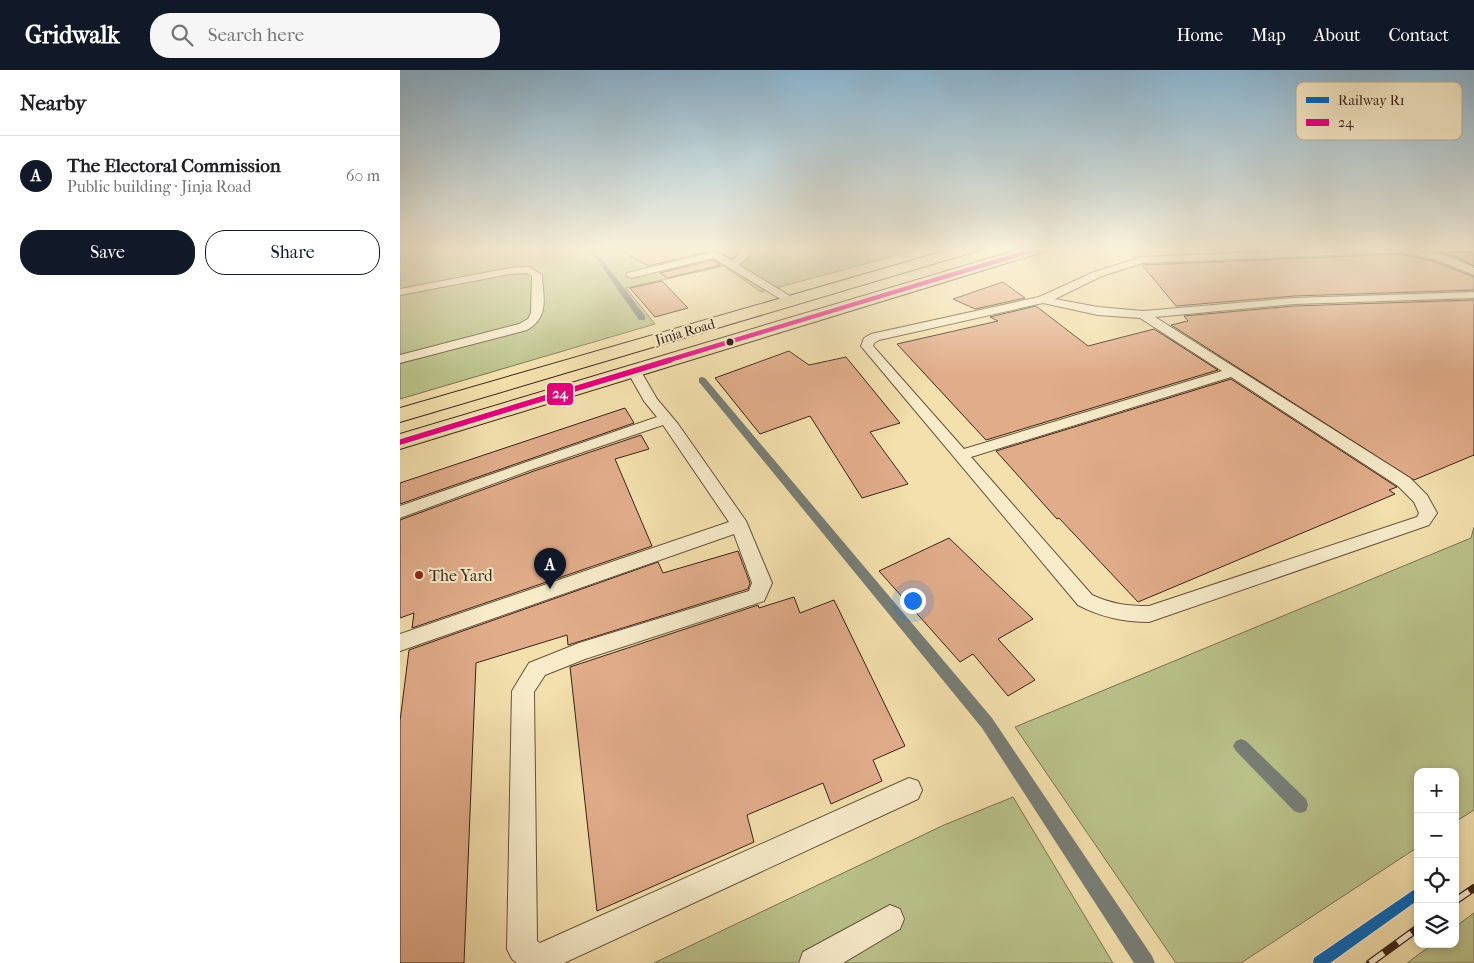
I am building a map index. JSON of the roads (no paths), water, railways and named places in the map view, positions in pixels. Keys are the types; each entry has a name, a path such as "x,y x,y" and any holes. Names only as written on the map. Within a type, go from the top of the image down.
{"highway":[{"name":"Jinja Road","path":"400,415 829,290"},
{"name":"Jinja Road","path":"400,442 902,290"}],"lane":[{"path":"400,359 523,327 533,321 537,313 537,290"},
{"path":"773,290 791,301"},
{"path":"1065,290 1043,300 875,336 868,341 867,346 1085,600 1106,612 1150,614 1423,521 1428,513 1420,499 1404,482 1143,315"},
{"path":"1043,300 1098,311 1143,315 1294,301 1474,295"},
{"path":"634,371 651,401 667,419 740,525 762,583 757,596 579,652 537,669 523,691 522,949 540,959 909,790"},
{"path":"961,456 1232,372"},
{"path":"400,512 527,466 667,419"},
{"path":"400,643 740,525"},
{"path":"814,963 890,919"}],"waterway":[{"path":"621,290 642,318"},
{"path":"702,380 987,723 1145,963"},
{"path":"1241,746 1300,805"}],"railway":[{"path":"1459,898 1474,888"},
{"path":"1370,963 1414,931"}],"rail line":[{"name":"R1","path":"1319,963 1414,896"}],"place":[{"name":"The Yard","path":"419,575"},
{"name":"The Electoral Commission","path":"550,589"}]}
